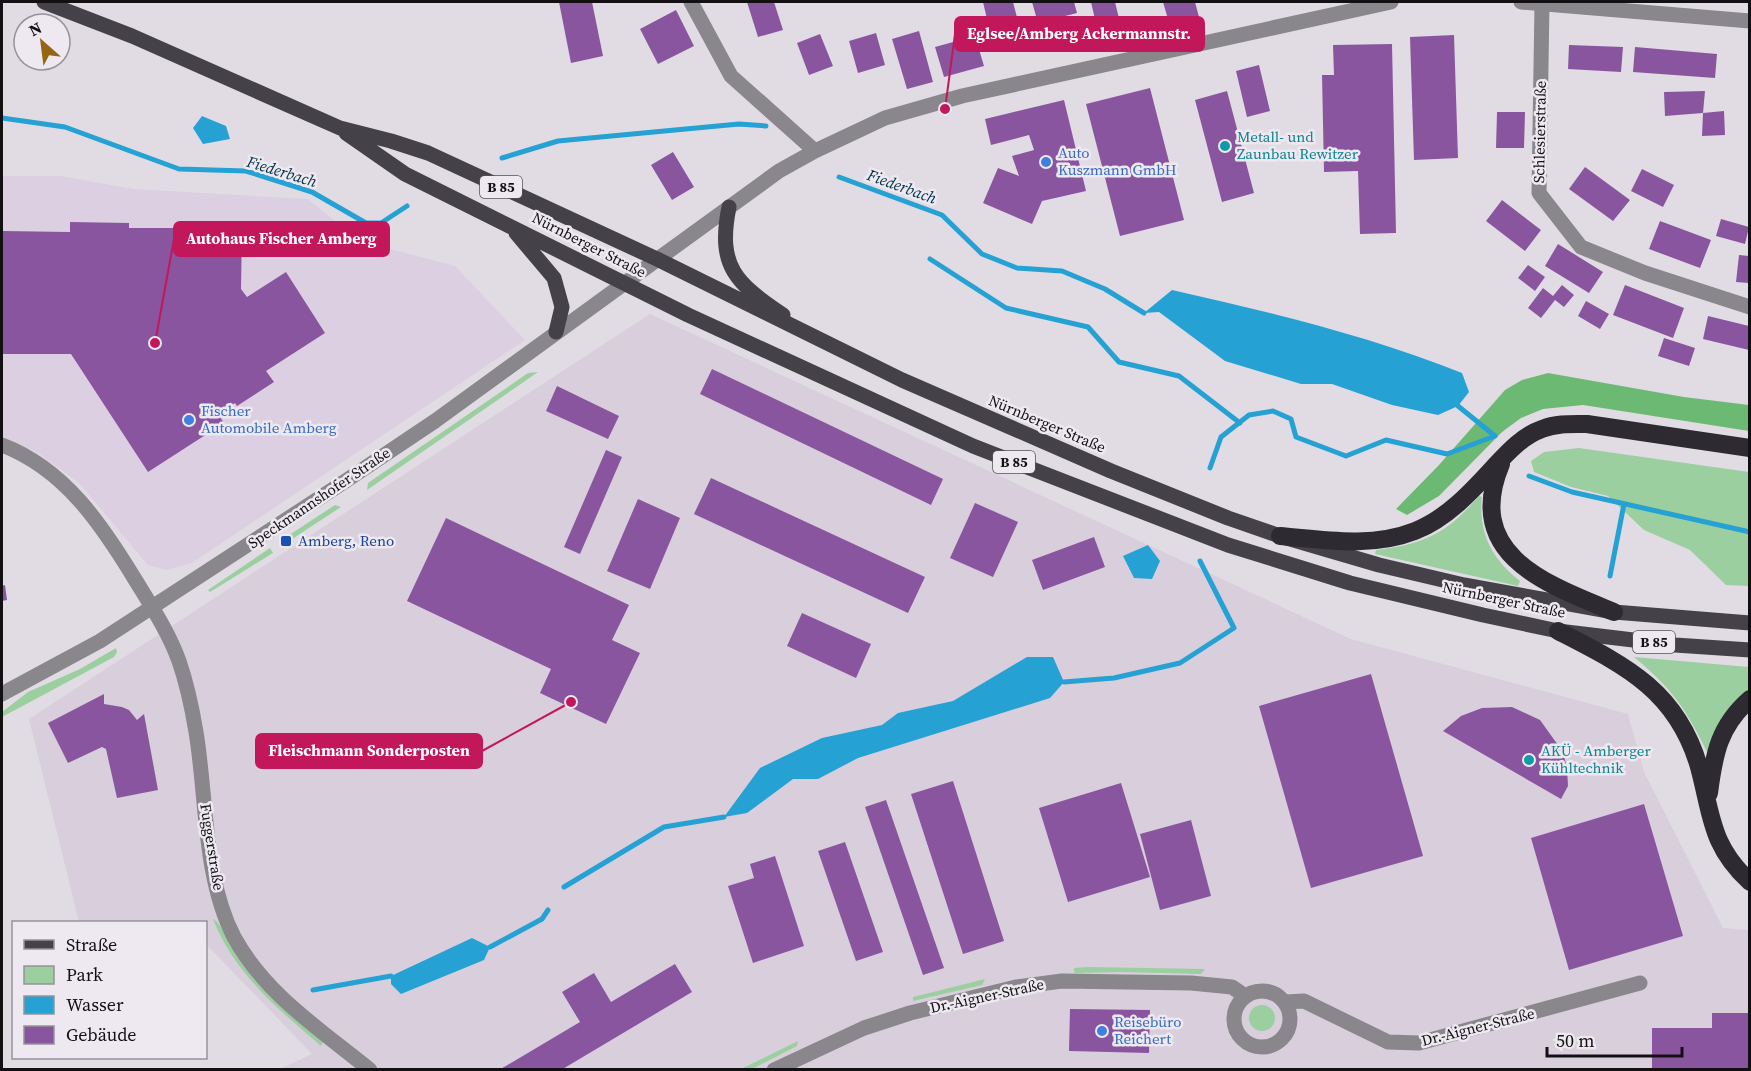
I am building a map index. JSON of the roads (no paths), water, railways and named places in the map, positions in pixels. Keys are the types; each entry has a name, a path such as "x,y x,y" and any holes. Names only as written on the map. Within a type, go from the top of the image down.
{"highway":[{"path":"1280,536 1370,541 1417,530 1440,517 1460,501 1523,439 1541,429 1561,424 1587,424 1749,448"},
{"path":"1505,456 1492,490 1492,525 1500,540 1529,571 1551,585 1614,612"},
{"path":"1558,631 1619,662 1658,694 1674,713 1691,745 1714,831 1723,852 1749,882"},
{"path":"1708,804 1713,761 1719,740 1730,720 1749,699"}],"main road":[{"name":"B 85","path":"44,2 132,36 340,128"},
{"name":"Nürnberger Straße","path":"340,128 405,174 688,315 973,446 1228,545 1350,583 1558,631 1675,645 1749,650"},
{"name":"Nürnberger Straße","path":"340,128 428,153 657,259 912,385 1090,462 1228,518 1379,565 1464,585 1614,612 1749,624"},
{"path":"729,207 724,230 726,256 731,269 741,281 779,312 818,339"},
{"path":"508,224 554,278 562,308 556,332"}],"street":[{"path":"691,2 731,76 815,151"},
{"name":"Speckmannshofer Straße","path":"2,694 100,640 153,607 417,433 779,171 815,151 885,118 962,96 1391,2"},
{"path":"1521,2 1600,5 1749,21"},
{"name":"Schlesierstraße","path":"1542,3 1539,193 1581,247 1645,273 1749,307"},
{"name":"Fuggerstraße","path":"2,445 31,459 52,473 87,507 115,546 164,627 189,695 212,866 222,906 234,936 252,965 270,987 370,1070"},
{"name":"Dr.-Aigner-Straße","path":"774,1070 873,1025 910,1013 1016,987 1062,981 1191,983 1232,987 1245,996 1253,992 1267,991 1280,996 1285,1002 1304,1001 1388,1042 1419,1043 1640,983"},
{"path":"1245,996 1236,1006 1234,1022 1242,1039 1259,1047 1275,1043 1286,1033 1290,1018 1285,1002"}],"water":[{"path":"202,116 226,126 230,139 203,144 193,128"},
{"path":"1172,290 1319,326 1427,360 1462,373 1469,392 1458,406 1438,415 1392,405 1332,384 1301,384 1225,361 1159,312 1144,313"},
{"path":"1148,545 1160,561 1152,579 1134,578 1123,556"},
{"path":"1027,657 1053,657 1064,682 1050,698 858,758 818,779 793,779 747,813 724,817 760,768 822,738 882,725 898,713 953,701"},
{"path":"472,938 490,947 484,960 401,994 391,984 391,976"}],"waterway":[{"name":"Fiederbach","path":"2,118 65,127 179,169 246,171 312,192 366,223 381,223 407,206"},
{"name":"Fiederbach","path":"502,158 558,141 739,124 766,126"},
{"name":"Fiederbach","path":"839,177 942,215 982,254 1017,268 1062,271 1105,289 1144,313"},
{"path":"930,259 1006,308 1088,327 1119,362 1179,376 1240,423"},
{"path":"1210,468 1221,437 1249,415 1273,411 1291,419 1296,437 1346,456 1386,440 1447,454 1495,436 1458,406"},
{"path":"1529,476 1572,492 1750,532"},
{"path":"1610,576 1624,504"},
{"path":"1064,682 1114,678 1180,663 1234,628 1200,561"},
{"path":"564,887 664,827 724,817"},
{"path":"490,947 542,919 548,910"},
{"path":"313,990 391,976"}],"place":[{"name":"Eglsee/Amberg Ackermannstr.","path":"945,109"},
{"name":"Metall- und Zaunbau Rewitzer","path":"1225,146"},
{"name":"Auto Kuszmann GmbH","path":"1046,162"},
{"name":"Autohaus Fischer Amberg","path":"155,343"},
{"name":"Fischer Automobile Amberg","path":"189,420"},
{"name":"Amberg, Reno","path":"286,541"},
{"name":"Fleischmann Sonderposten","path":"571,702"},
{"name":"AKÜ - Amberger Kühltechnik","path":"1529,760"},
{"name":"Reisebüro Reichert","path":"1102,1031"}]}
